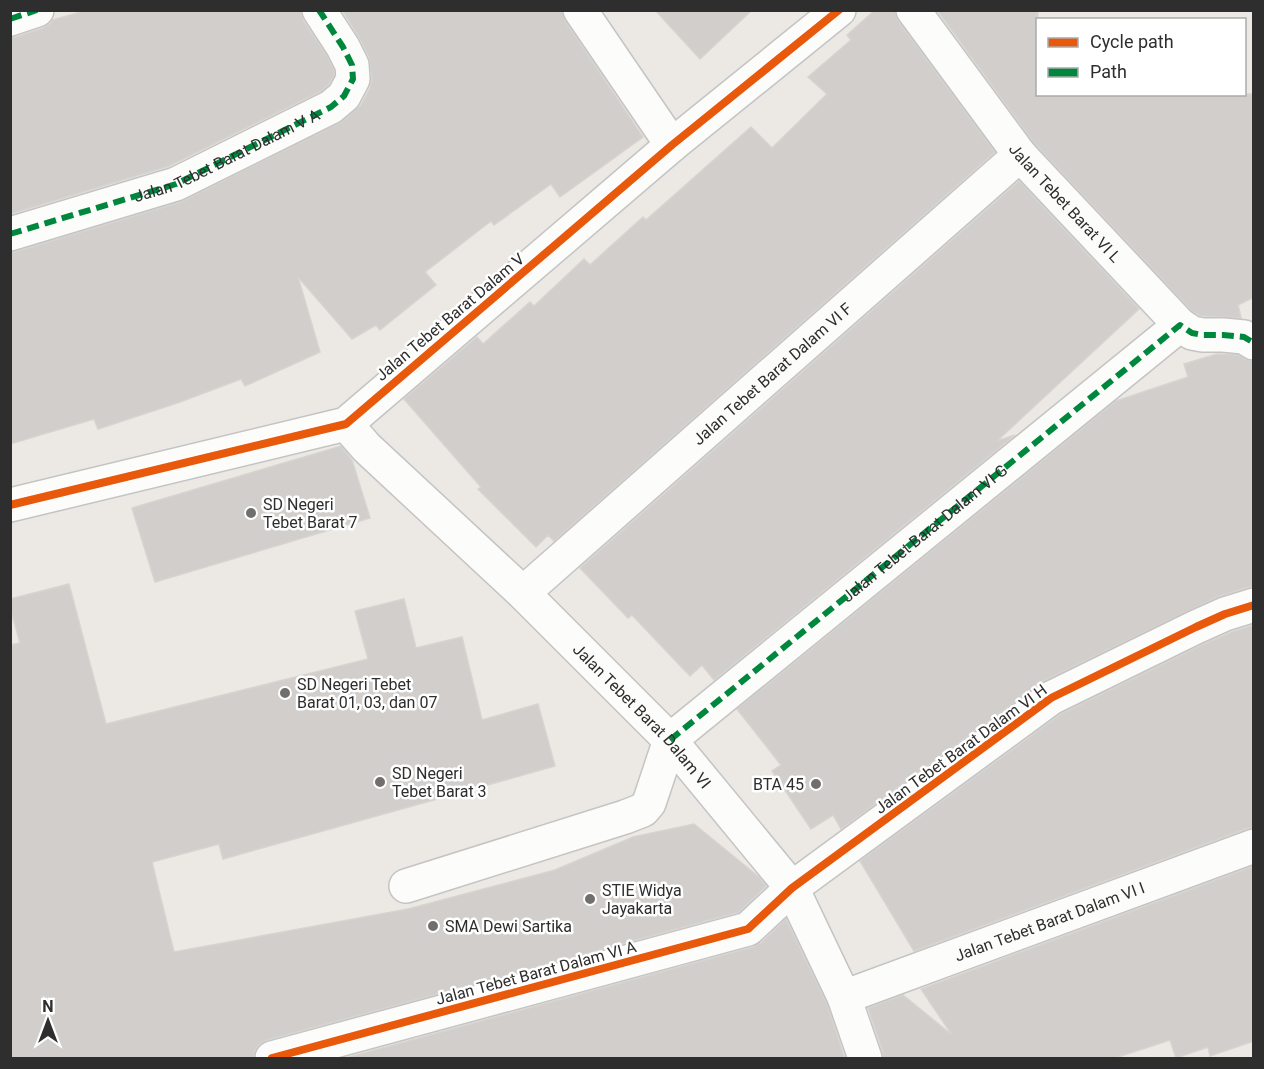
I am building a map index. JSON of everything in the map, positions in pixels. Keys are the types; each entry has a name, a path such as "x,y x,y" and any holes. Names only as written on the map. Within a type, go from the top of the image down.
{"street":[{"path":"10,20 37,10"},
{"name":"Jalan Tebet Barat Dalam V A","path":"10,234 176,184 331,107 344,96 353,79 352,65 319,10"},
{"path":"580,10 672,145"},
{"name":"Jalan Tebet Barat Dalam V","path":"10,505 346,424 672,145 839,10"},
{"name":"Jalan Tebet Barat VI L","path":"913,10 1020,155 1180,325 1192,333 1234,336 1254,342"},
{"name":"Jalan Tebet Barat Dalam VI F","path":"523,593 1020,155"},
{"name":"Jalan Tebet Barat Dalam VI G","path":"670,740 1180,325"},
{"name":"Jalan Tebet Barat Dalam VI","path":"346,424 368,448 523,593 670,740 792,888 844,997 865,1059"},
{"name":"Jalan Tebet Barat Dalam VI H","path":"792,888 1052,698 1196,627 1254,604"},
{"path":"406,886 643,810 649,803 670,740"},
{"name":"Jalan Tebet Barat Dalam VI I","path":"844,997 1254,846"},
{"name":"Jalan Tebet Barat Dalam VI A","path":"272,1059 748,929 792,888"}],"building":[{"path":"88,10 300,10 303,20 327,56 334,75 321,91 169,166 10,214 10,37 43,28 52,20"},
{"path":"342,10 561,10 565,21 643,137 560,197 551,184 494,225 491,221 425,272 436,285 380,330 376,325 352,339 298,277 320,352 245,386 241,379 98,429 94,419 10,444 10,252 181,202 343,121 361,105 370,88 372,78 369,57"},
{"path":"655,10 752,10 700,59"},
{"path":"875,10 895,10 898,21 995,152 554,541 548,535 536,547 478,489 481,487 404,399 477,337 483,344 530,302 534,306 584,259 590,265 643,217 646,220 751,127 772,148 827,94 808,77 851,40 847,35"},
{"path":"937,10 1038,10 1038,18 1036,18 1036,96 1246,96 1246,94 1254,94 1254,297 1238,305 1241,318 1205,316 1192,311 1034,143"},
{"path":"1019,181 1139,309 997,441 1015,435 714,680 702,665 690,676 632,615 628,618 580,568"},
{"path":"1217,354 1238,355 1254,362 1254,587 1217,597 1043,681 841,829 833,815 811,829 772,771 781,765 737,709 1116,401 1188,377 1184,364"},
{"name":"SD Negeri Tebet Barat 7","path":"341,446 352,460 370,518 155,582 132,508"},
{"path":"69,584 106,724 368,659 355,611 404,599 416,648 462,637 482,720 538,704 555,766 223,859 219,844 152,862 174,952 408,909 555,870 633,837 694,824 759,877 766,886 739,912 267,1040 258,1045 254,1059 10,1059 10,645 20,643 10,599"},
{"path":"1254,625 1254,828 1248,828 914,951 860,861 1061,714 1204,644"},
{"path":"1254,866 1254,1041 1210,1056 1208,1047 1176,1058 1170,1040 1112,1059 883,1059 883,1052 868,1008 903,995 952,1035 921,989"},
{"path":"786,919 827,1004 845,1059 342,1059 753,947 761,943"}],"marked path":[{"path":"10,19 37,10"},
{"path":"10,234 176,184 331,107 344,96 353,79 352,65 319,10"},
{"path":"670,740 1180,325 1192,333 1244,337 1254,343"}],"cycle path":[{"path":"10,505 346,424 672,145 839,10"},
{"path":"272,1058 748,929 792,888 1051,698 1196,627 1225,614 1254,605"}],"place":[{"name":"SD Negeri Tebet Barat 7","path":"251,513"},
{"name":"SD Negeri Tebet Barat 01, 03, dan 07","path":"285,693"},
{"name":"SD Negeri Tebet Barat 3","path":"380,782"},
{"name":"BTA 45","path":"816,784"},
{"name":"STIE Widya Jayakarta","path":"590,899"},
{"name":"SMA Dewi Sartika","path":"433,926"}]}
